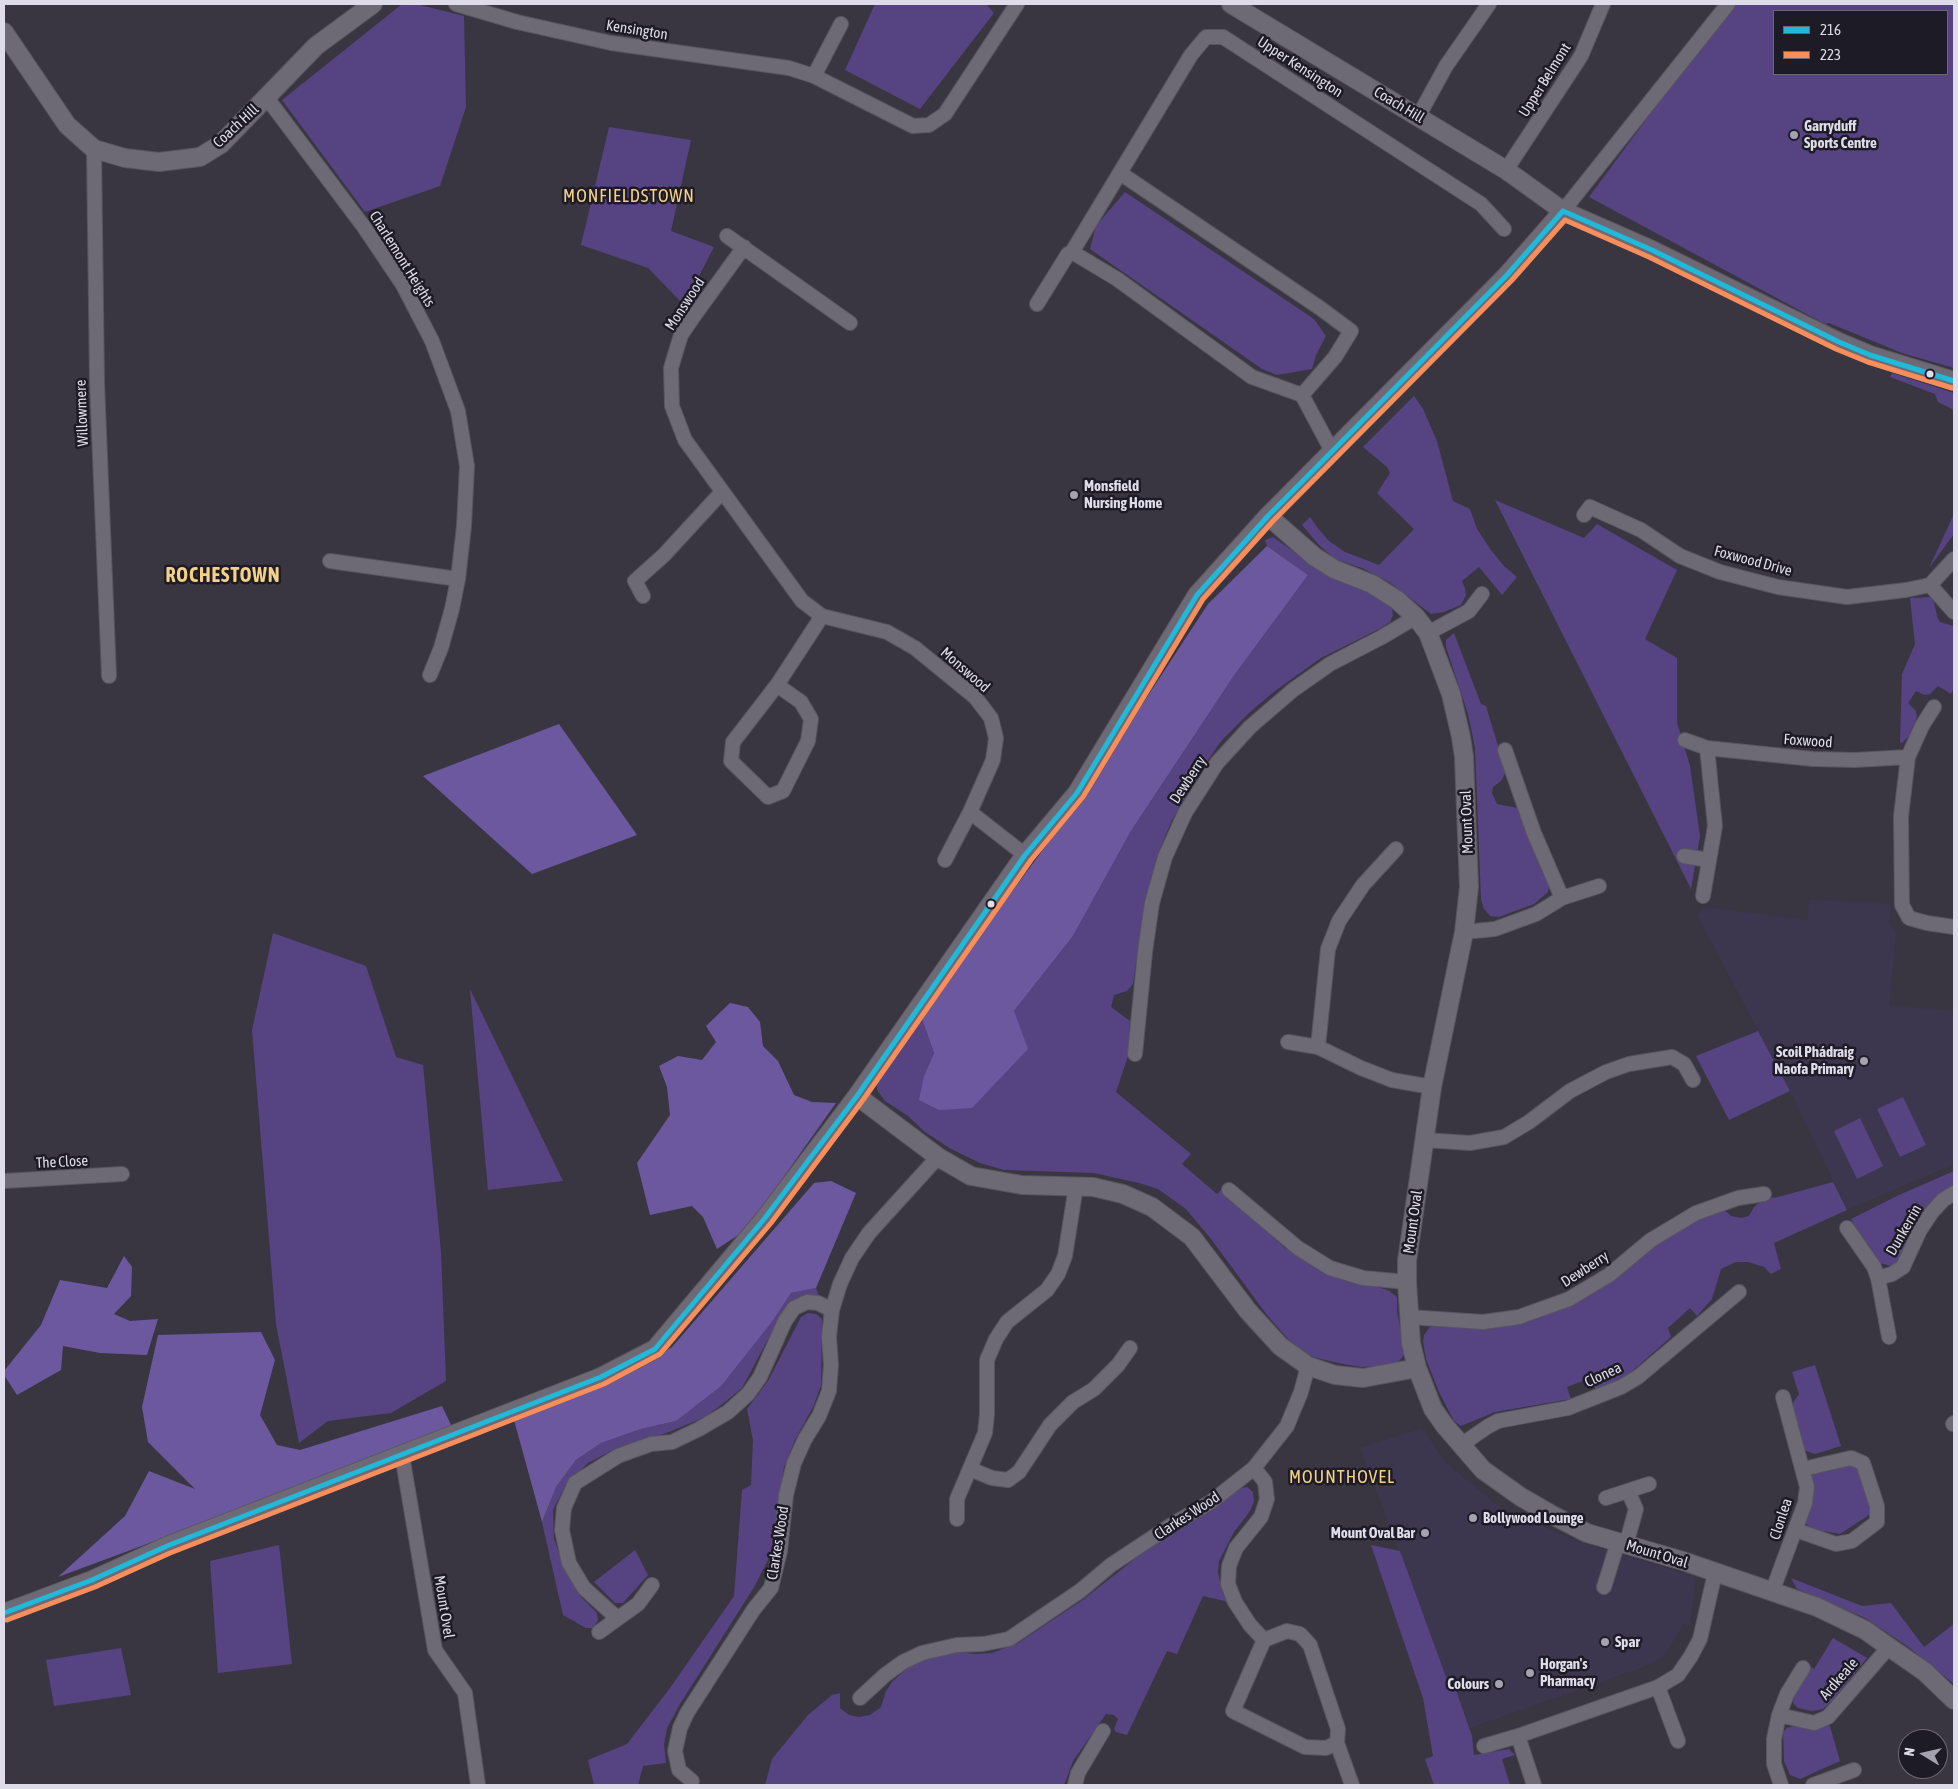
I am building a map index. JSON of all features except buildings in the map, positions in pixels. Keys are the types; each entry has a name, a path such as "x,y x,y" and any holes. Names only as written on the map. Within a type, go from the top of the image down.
{"street":[{"name":"Coach Hill","path":"4,32 67,124 94,149 125,158 160,162 200,157 221,144 316,46 373,4"},
{"name":"Kensington","path":"456,4 517,22 611,43 788,68 814,76 913,126 929,125 945,114 1017,4"},
{"name":"Coach Hill","path":"1231,4 1506,170 1563,211 1652,250 1839,342 1870,355 1954,381"},
{"path":"1418,117 1446,66 1490,4"},
{"name":"Upper Belmont","path":"1506,170 1581,56 1603,4"},
{"path":"4,1613 92,1580 167,1546 601,1377 655,1349 765,1218 857,1096 1025,855 1077,793 1197,595 1268,516 1507,276 1563,211 1728,4"},
{"path":"814,76 840,24"},
{"name":"Upper Kensington","path":"1037,304 1068,254 1072,252 1191,55 1206,37 1223,37 1481,204 1504,229"},
{"name":"Charlemont Heights","path":"267,98 372,239 402,285 432,341 458,411 466,466 464,526 458,579 442,648 430,675"},
{"name":"Willowmere","path":"94,149 97,383 109,676"},
{"path":"1120,173 1351,331 1335,357 1302,395"},
{"path":"727,236 850,323"},
{"name":"Monswood","path":"744,247 681,336 671,368 672,406 685,440 802,601 822,616 887,632 915,648 975,697 991,718 996,738 993,760 970,812 945,860"},
{"path":"1072,252 1117,279 1252,377 1302,395 1332,451"},
{"path":"643,596 635,581 664,555 722,492"},
{"name":"Foxwood Drive","path":"1584,516 1590,507 1641,530 1680,556 1720,572 1778,587 1847,597 1906,590 1930,585"},
{"name":"Mount Oval","path":"1268,516 1315,557 1334,569 1372,584 1397,600 1416,617 1428,633 1451,694 1464,757 1469,887 1464,932 1432,1086 1406,1282 1411,1343 1417,1368 1433,1409 1444,1426 1483,1470 1521,1497 1587,1533 1817,1607 1865,1630 1889,1646 1925,1672 1954,1700"},
{"path":"1954,559 1930,585 1954,612"},
{"path":"330,561 458,579"},
{"path":"1428,633 1469,611 1482,594"},
{"path":"777,684 801,702 811,719 808,741 783,791 768,797 731,761 733,742 777,684 822,616"},
{"name":"Dewberry","path":"1135,1054 1152,903 1165,857 1184,814 1217,763 1250,727 1293,690 1330,664 1416,617"},
{"path":"1934,707 1922,726 1908,756 1901,816 1902,905 1909,918 1954,927"},
{"name":"Foxwood","path":"1685,740 1707,748 1813,759 1855,760 1908,756"},
{"path":"1703,896 1715,826 1707,748"},
{"path":"1504,750 1534,833 1562,898"},
{"path":"970,812 1025,855"},
{"path":"1318,1047 1328,950 1339,921 1363,884 1396,849"},
{"path":"1684,856 1709,860"},
{"path":"1464,932 1495,929 1536,914 1562,898 1599,886"},
{"path":"1288,1042 1318,1047 1361,1068 1392,1080 1432,1086"},
{"path":"1424,1140 1470,1143 1504,1137 1529,1122 1570,1091 1606,1072 1630,1064 1672,1057 1684,1064 1693,1080"},
{"path":"857,1096 938,1156 970,1176 1022,1185 1092,1187 1123,1194 1152,1207 1192,1237 1248,1311 1280,1346 1308,1366 1335,1375 1363,1378 1417,1368"},
{"name":"Clarkes Wood","path":"692,1781 679,1770 675,1751 680,1728 687,1713 754,1609 771,1588 780,1550 786,1495 794,1464 805,1439 819,1416 829,1391 831,1365 829,1336 832,1310 840,1284 852,1258 869,1233 938,1156"},
{"name":"The Close","path":"4,1181 122,1174"},
{"path":"957,1519 958,1499 985,1433 988,1360 996,1339 1006,1322 1047,1290 1058,1274 1065,1256 1076,1186"},
{"path":"1229,1190 1298,1248 1330,1268 1363,1278 1406,1282"},
{"name":"Dunkerrin","path":"1878,1278 1892,1274 1903,1267 1920,1230 1932,1212 1954,1192"},
{"name":"Dewberry","path":"1408,1317 1483,1322 1519,1317 1569,1299 1610,1275 1651,1240 1696,1213 1738,1198 1764,1194"},
{"name":"Dunkerrin","path":"1846,1228 1874,1267 1878,1278 1889,1338"},
{"name":"Clonea","path":"1461,1445 1498,1421 1568,1408 1621,1387 1638,1376 1739,1292"},
{"path":"617,1618 584,1588 569,1563 562,1530 564,1508 576,1483 618,1456 651,1444 672,1442 728,1412 748,1394 760,1377 785,1321 794,1308 807,1302 818,1303 832,1310"},
{"path":"970,1468 992,1478 1008,1480 1019,1472 1050,1425 1073,1402 1094,1389 1118,1365 1130,1348"},
{"name":"Clarkes Wood","path":"860,1698 886,1674 903,1662 922,1653 957,1645 983,1644 1009,1639 1080,1591 1111,1565 1173,1524 1212,1502 1254,1468 1288,1426 1301,1392 1308,1366"},
{"name":"Clonlea","path":"1772,1592 1805,1503 1807,1487 1783,1397"},
{"name":"Mount Ovel","path":"402,1455 435,1650 465,1692 478,1785"},
{"path":"1796,1530 1836,1544 1852,1541 1877,1522 1877,1506 1863,1463 1851,1458 1803,1468"},
{"path":"1254,1468 1265,1482 1267,1499 1261,1517 1236,1548 1229,1566 1228,1584 1235,1602 1250,1626 1264,1640"},
{"path":"1606,1498 1649,1484"},
{"path":"1604,1587 1636,1509 1628,1490"},
{"path":"1484,1746 1658,1687 1678,1675 1692,1656 1700,1639 1715,1573"},
{"path":"599,1632 638,1604 652,1585"},
{"path":"1337,1743 1326,1748 1305,1747 1233,1711 1264,1640 1287,1631 1300,1634 1310,1645 1338,1729 1337,1743 1352,1785"},
{"name":"Ardkeale","path":"1779,1715 1814,1723 1828,1718 1889,1646"},
{"path":"1781,1785 1774,1764 1774,1739 1779,1715 1787,1694 1803,1668"},
{"path":"1658,1687 1678,1741"},
{"path":"1075,1785 1078,1773 1103,1731"},
{"path":"1518,1736 1534,1785"},
{"path":"1813,1785 1854,1770"}],"shaded area":[{"path":"402,4 416,4 464,16 466,107 440,186 365,212 282,100"},
{"path":"875,4 986,4 994,13 920,109 845,70"},
{"name":"Garryduff Sports Centre","path":"1736,4 1954,4 1954,368 1902,353 1829,323 1825,324 1589,197 1707,37"},
{"path":"609,127 691,140 671,231 714,247 684,305 648,268 581,245"},
{"path":"1125,192 1314,319 1326,336 1316,355 1312,369 1277,375 1262,369 1090,249 1096,226"},
{"path":"1892,373 1954,393 1954,410 1938,402 1935,394 1890,377"},
{"path":"1414,396 1423,409 1437,441 1453,501 1470,509 1477,529 1491,550 1504,566 1517,577 1502,595 1479,567 1462,581 1466,595 1461,605 1444,612 1431,614 1389,582 1362,568 1335,559 1319,545 1302,525 1310,517 1329,541 1345,552 1379,565 1414,529 1377,493 1390,473 1387,467 1363,447"},
{"path":"1495,500 1584,538 1597,524 1677,570 1645,639 1677,658 1677,722 1690,766 1700,836 1691,889"},
{"path":"1954,514 1954,534 1929,568"},
{"path":"1273,537 1327,575 1371,593 1386,602 1392,609 1393,615 1390,622 1381,628 1321,658 1275,691 1250,712 1222,740 1201,770 1171,822 1157,856 1145,900 1133,984 1127,991 1114,995 1111,1007 1130,1021 1128,1056 1116,1092 1191,1154 1182,1164 1217,1194 1221,1190 1285,1248 1336,1276 1388,1290 1397,1297 1397,1311 1405,1354 1399,1361 1388,1366 1361,1367 1338,1363 1313,1357 1295,1347 1267,1315 1211,1239 1186,1209 1158,1189 1094,1173 1004,1170 980,1163 951,1149 925,1132 908,1116 885,1101 877,1090 877,1080 922,1019 934,1053 924,1076 1014,1011 1073,936 1131,831 1233,677 1308,575 1267,546 1265,540"},
{"path":"1267,546 1308,575 1233,677 1131,831 1073,936 1014,1011 1028,1049 972,1108 939,1110 919,1100 924,1076 934,1053 922,1019 956,967 1077,804 1208,604"},
{"path":"1930,597 1933,599 1940,622 1954,626 1954,688 1951,694 1938,686 1930,694 1925,695 1916,691 1908,703 1916,711 1917,717 1909,736 1902,743 1900,742 1902,674 1915,644 1910,598"},
{"path":"1454,633 1481,704 1486,706 1506,772 1501,781 1493,787 1492,793 1497,804 1518,808 1549,886 1548,892 1534,904 1499,917 1490,916 1484,909 1481,899 1475,748 1468,714 1446,647 1446,640"},
{"path":"559,724 637,835 532,874 423,776"},
{"name":"Scoil Phádraig Naofa Primary","path":"1809,899 1891,904 1889,923 1896,932 1889,1005 1954,1011 1954,1164 1847,1210 1790,1091 1697,915 1705,907 1807,920"},
{"path":"273,933 366,966 396,1057 423,1065 441,1252 446,1381 391,1413 328,1421 299,1443 276,1324 252,1030"},
{"path":"470,989 563,1181 488,1190"},
{"path":"730,1003 748,1007 760,1022 763,1046 778,1061 794,1095 812,1102 836,1103 746,1230 717,1249 703,1217 692,1206 650,1215 637,1163 670,1115 667,1087 659,1066 678,1056 702,1060 716,1042 706,1026"},
{"path":"1758,1031 1790,1091 1729,1120 1696,1056"},
{"path":"1903,1097 1926,1145 1900,1157 1877,1109"},
{"path":"1860,1118 1883,1166 1857,1179 1834,1131"},
{"path":"1954,1171 1954,1186 1931,1204 1916,1223 1897,1263 1891,1266 1876,1262 1851,1219"},
{"path":"831,1181 856,1193 816,1288 791,1293 774,1319 721,1386 676,1421 641,1429 601,1443 576,1460 556,1487 542,1522 514,1420 619,1379 672,1347 814,1183"},
{"path":"1833,1182 1847,1210 1774,1243 1781,1269 1771,1274 1764,1267 1748,1262 1736,1262 1721,1269 1712,1299 1697,1316 1690,1308 1668,1328 1671,1337 1631,1372 1610,1384 1595,1389 1590,1378 1567,1387 1571,1399 1495,1412 1461,1426 1454,1421 1439,1392 1426,1359 1423,1341 1424,1335 1430,1327 1439,1325 1497,1327 1553,1312 1583,1299 1605,1284 1666,1235 1722,1208 1731,1216 1741,1218 1749,1216 1754,1207 1763,1199 1778,1197"},
{"path":"124,1256 132,1267 131,1296 114,1314 130,1321 158,1319 147,1355 100,1353 63,1346 61,1370 17,1395 4,1375 4,1371 41,1325 60,1280 107,1288"},
{"path":"816,1288 819,1296 809,1295 797,1298 783,1311 742,1388 725,1402 705,1417 669,1432 613,1450 588,1463 565,1486 553,1510 554,1539 565,1569 581,1597 597,1613 598,1620 593,1628 586,1628 563,1615 542,1522 556,1487 576,1460 601,1443 641,1429 676,1421 774,1319 791,1293"},
{"path":"808,1313 816,1314 822,1319 821,1385 814,1405 795,1440 784,1467 772,1547 768,1560 753,1589 680,1704 667,1728 664,1744 666,1763 643,1766 638,1785 594,1785 588,1760 627,1744 670,1688 734,1596 742,1490 751,1485 753,1440 747,1409 768,1381 801,1317"},
{"path":"261,1332 275,1360 260,1415 277,1445 300,1450 442,1406 452,1427 279,1495 58,1577 125,1516 149,1471 195,1489 148,1442 142,1407 158,1335"},
{"path":"1815,1365 1841,1446 1815,1454 1803,1450 1791,1406 1799,1394 1792,1372"},
{"path":"1422,1428 1445,1462 1497,1505 1577,1541 1696,1577 1690,1626 1683,1624 1671,1646 1662,1657 1649,1665 1470,1728 1456,1690 1446,1677 1360,1448"},
{"path":"1846,1463 1859,1468 1871,1504 1869,1515 1840,1534 1811,1529 1804,1521 1811,1493 1812,1475 1825,1468"},
{"path":"1247,1487 1253,1492 1254,1502 1250,1511 1234,1532 1219,1561 1218,1572 1222,1592 1237,1616 1225,1601 1203,1596 1177,1654 1167,1651 1127,1735 1116,1732 1114,1729 1118,1719 1114,1715 1106,1714 1073,1761 1064,1785 765,1785 772,1759 808,1715 832,1695 840,1693 840,1708 849,1715 859,1717 870,1715 881,1707 886,1691 892,1682 913,1663 954,1651 974,1654 992,1653 1018,1643 1084,1599 1141,1554 1221,1503 1237,1489"},
{"path":"279,1545 292,1664 218,1673 210,1561"},
{"path":"1371,1545 1400,1551 1446,1677 1456,1690 1472,1736 1474,1755 1509,1749 1515,1755 1502,1759 1510,1785 1434,1785 1425,1759 1433,1756 1423,1698"},
{"path":"635,1550 648,1575 623,1603 615,1603 594,1582"},
{"path":"1791,1578 1862,1606 1891,1603 1924,1647 1954,1624 1954,1684 1907,1646 1865,1618 1797,1589"},
{"path":"1833,1638 1867,1658 1823,1709 1812,1711 1798,1708 1793,1703 1794,1694 1811,1667 1814,1669"},
{"path":"121,1648 131,1695 54,1706 46,1660"},
{"path":"1829,1723 1840,1761 1800,1779 1790,1775 1784,1761 1783,1732 1793,1726 1809,1728"}],"transit line":[{"name":"216","path":"1563,211 1652,250 1839,342 1870,355 1954,381"},
{"name":"216","path":"4,1613 92,1580 167,1546 601,1377 655,1349 765,1218 857,1096 1025,855 1077,793 1197,595 1268,516 1507,275 1563,211"},
{"name":"223","path":"7,1620 95,1587 170,1553 604,1384 660,1354 771,1223 863,1100 1031,860 1083,797 1203,599 1273,521 1512,280 1565,220 1649,257 1836,349 1868,362 1952,388"}],"place":[{"name":"Garryduff Sports Centre","path":"1794,135"},
{"name":"Monsfield Nursing Home","path":"1074,495"},
{"name":"Scoil Phádraig Naofa Primary","path":"1864,1061"},
{"name":"Bollywood Lounge","path":"1473,1518"},
{"name":"Mount Oval Bar","path":"1425,1533"},
{"name":"Spar","path":"1605,1642"},
{"name":"Horgan's Pharmacy","path":"1530,1673"},
{"name":"Colours","path":"1499,1684"}],"district":[{"name":"MONFIELDSTOWN","path":"629,196"},
{"name":"ROCHESTOWN","path":"223,576"},
{"name":"MOUNTHOVEL","path":"1342,1477"}]}
